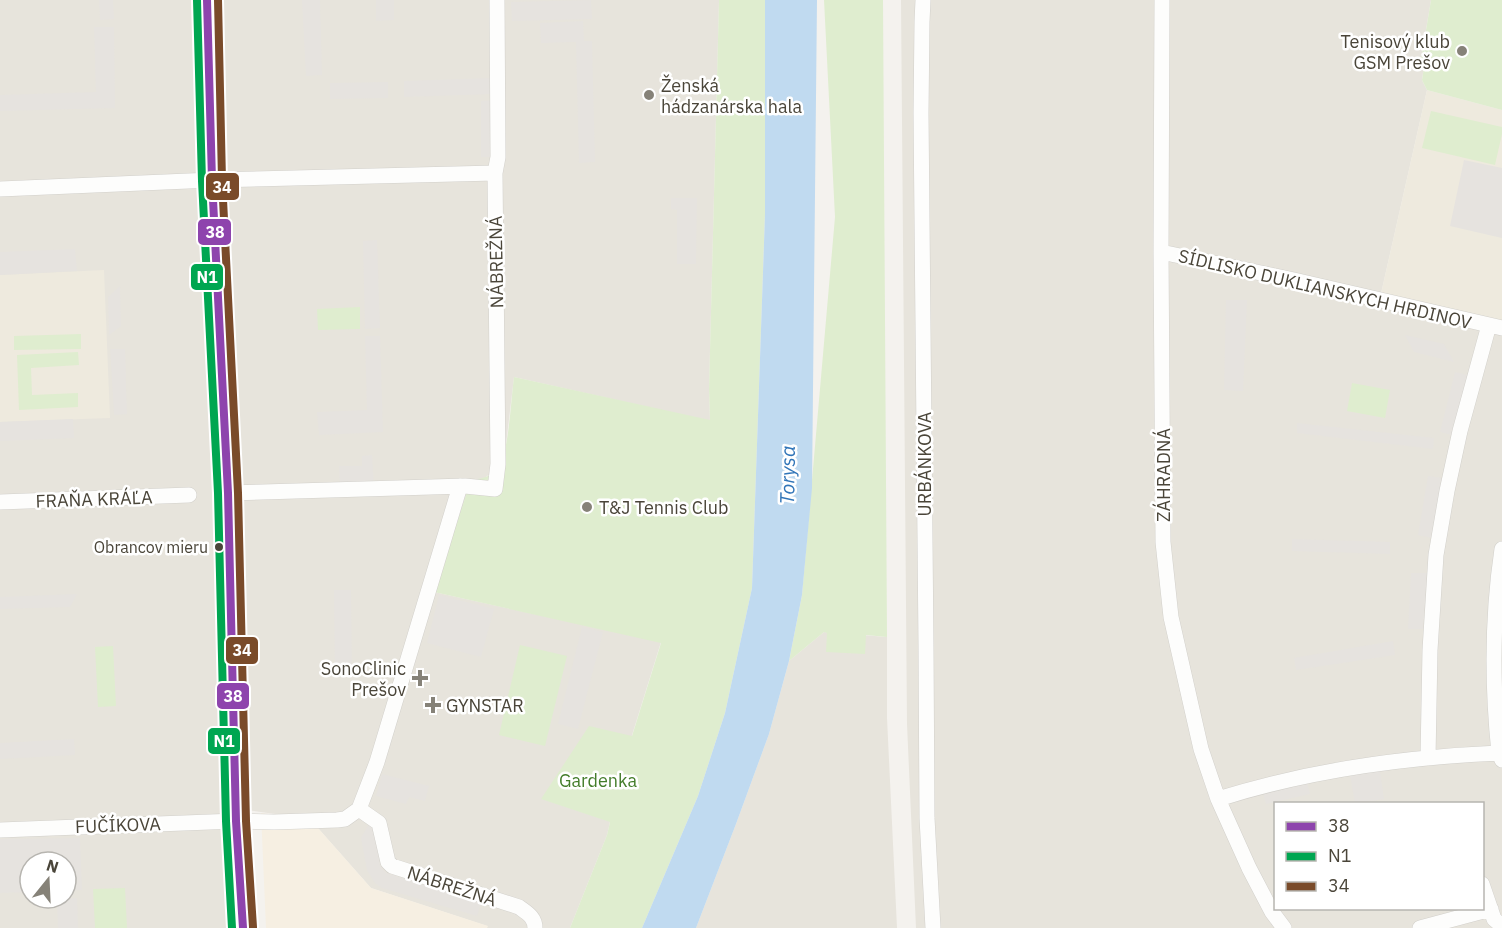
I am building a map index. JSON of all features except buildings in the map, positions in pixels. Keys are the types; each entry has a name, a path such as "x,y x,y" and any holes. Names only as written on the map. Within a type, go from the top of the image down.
{"main road":[{"path":"207,0 212,180 228,493 236,820 243,928"}],"street":[{"name":"NÁBREŽNÁ","path":"228,493 460,486 495,489 498,464 495,173 498,160 497,0"},
{"name":"URBÁNKOVA","path":"923,0 921,113 927,818 933,928"},
{"name":"ZÁHRADNÁ","path":"1162,0 1163,542 1172,617 1201,749 1218,800 1249,868 1272,912 1284,928"},
{"path":"0,189 212,180 495,173"},
{"name":"SÍDLISKO DUKLIANSKYCH HRDINOV","path":"1161,252 1294,280 1495,327 1456,452 1436,555 1430,650 1428,758"},
{"path":"236,820 274,822 337,820 345,819 358,808 377,762 460,486"},
{"name":"FRAŇA KRÁĽA","path":"0,502 189,495"},
{"path":"1218,800 1326,772 1456,755 1500,757 1495,692 1495,639 1502,549"},
{"name":"NÁBREŽNÁ","path":"358,808 379,823 388,862 392,866 519,907 532,916 535,928"},
{"name":"FUČÍKOVA","path":"0,830 236,820"},
{"path":"1484,890 1494,920 1502,926"},
{"path":"1420,928 1491,909"}],"shaded area":[{"path":"0,0 719,0 710,421 514,377 505,453 497,469 483,479 434,592 661,642 623,764 607,835 570,928 487,928 487,926 371,888 310,819 240,809 244,928 0,928"},
{"path":"99,0 113,0 114,19 100,20"},
{"path":"302,0 320,0 322,75 306,76"},
{"path":"376,0 394,0 394,20 376,21"},
{"path":"591,0 592,19 512,21 511,2"},
{"path":"901,0 1431,0 1420,65 1424,66 1422,80 1427,90 1380,298 1502,324 1502,928 916,928 907,724"},
{"path":"583,21 584,41 592,41 595,162 579,163 576,42 541,43 540,23"},
{"path":"94,27 114,27 115,108 0,111 0,95 96,92"},
{"path":"491,78 493,94 404,97 404,81"},
{"path":"388,82 388,98 330,99 330,83"},
{"path":"1427,90 1502,110 1502,324 1380,298"},
{"path":"498,100 498,157 481,157 481,101"},
{"path":"1464,160 1502,168 1502,238 1450,226"},
{"path":"671,198 697,198 696,264 677,264 677,210 671,209"},
{"path":"377,240 380,328 365,329 363,241"},
{"path":"75,249 77,271 0,275 0,252"},
{"path":"104,270 110,418 0,422 0,275"},
{"path":"120,286 121,326 109,335 108,297"},
{"path":"1226,300 1247,300 1243,391 1224,390"},
{"path":"1405,335 1444,344 1454,362 1414,352"},
{"path":"365,336 380,336 383,432 319,435 317,412 367,410"},
{"path":"110,349 125,349 127,414 114,415"},
{"path":"1455,372 1472,376 1456,436 1440,432"},
{"path":"73,419 74,438 0,441 0,422"},
{"path":"1297,423 1434,438 1433,449 1297,433"},
{"path":"372,455 374,489 340,490 339,466 362,466 362,456"},
{"path":"1428,476 1442,478 1432,538 1418,535"},
{"path":"1292,539 1390,542 1390,554 1292,551"},
{"path":"1411,573 1427,573 1423,629 1408,629"},
{"path":"334,590 351,590 352,674 335,675"},
{"path":"77,594 70,607 0,609 0,597"},
{"path":"439,595 494,609 481,657 427,643"},
{"path":"582,627 603,632 578,729 558,724"},
{"path":"824,632 887,637 887,718 897,928 696,928 769,734 789,661"},
{"path":"1393,641 1395,655 1296,670 1294,658"},
{"path":"74,739 75,755 0,759 0,743"},
{"path":"1379,765 1384,799 1355,802 1349,769"},
{"path":"382,774 429,786 425,801 409,797 406,804 376,796"},
{"path":"1307,782 1310,794 1266,804 1263,793"},
{"path":"261,813 310,819 371,888 488,926 487,928 266,928"},
{"path":"369,824 374,831 380,866 386,873 481,903 477,916 382,888 375,883 367,870 361,838"},
{"path":"80,838 82,890 78,890 78,850 18,850 18,892 0,893 0,839"},
{"path":"57,910 77,910 78,928 58,928"}],"green space":[{"name":"Gardenka","path":"719,0 765,0 765,214 752,588 725,713 698,796 642,928 570,928 610,822 541,799 589,726 632,736 661,643 434,592 471,480 491,474 501,463 507,440 514,377 710,420"},
{"path":"824,0 883,0 887,637 866,635 865,654 826,652 827,633 824,632 789,661 802,595 835,217"},
{"name":"Tenisový klub GSM Prešov","path":"1431,0 1502,0 1502,110 1427,90 1422,80 1424,67 1420,66"},
{"path":"1431,111 1502,127 1495,165 1422,148"},
{"path":"360,307 360,329 318,330 317,309"},
{"path":"81,334 81,349 14,350 14,336"},
{"path":"78,352 79,365 31,368 32,395 78,393 78,407 19,410 17,355"},
{"path":"1352,383 1390,390 1385,418 1347,411"},
{"path":"520,645 567,656 545,746 499,735"},
{"path":"113,646 116,706 98,707 95,647"},
{"path":"125,888 127,928 95,928 93,889"}],"water":[{"name":"Torysa","path":"765,0 817,0 812,488 802,595 789,661 769,734 696,928 642,928 698,796 725,713 752,588 765,214"}],"transit line":[{"name":"N1","path":"197,0 202,181 218,493 226,821 232,928"},
{"name":"38","path":"207,0 212,180 228,493 236,821 243,928"},
{"name":"34","path":"218,0 222,180 238,493 246,821 253,927"}],"place":[{"name":"Tenisový klub GSM Prešov","path":"1462,51"},
{"name":"Ženská hádzanárska hala","path":"649,95"},
{"name":"T&J Tennis Club","path":"587,507"},
{"name":"Obrancov mieru","path":"219,547"},
{"name":"SonoClinic Prešov","path":"420,678"},
{"name":"GYNSTAR","path":"433,705"}]}
